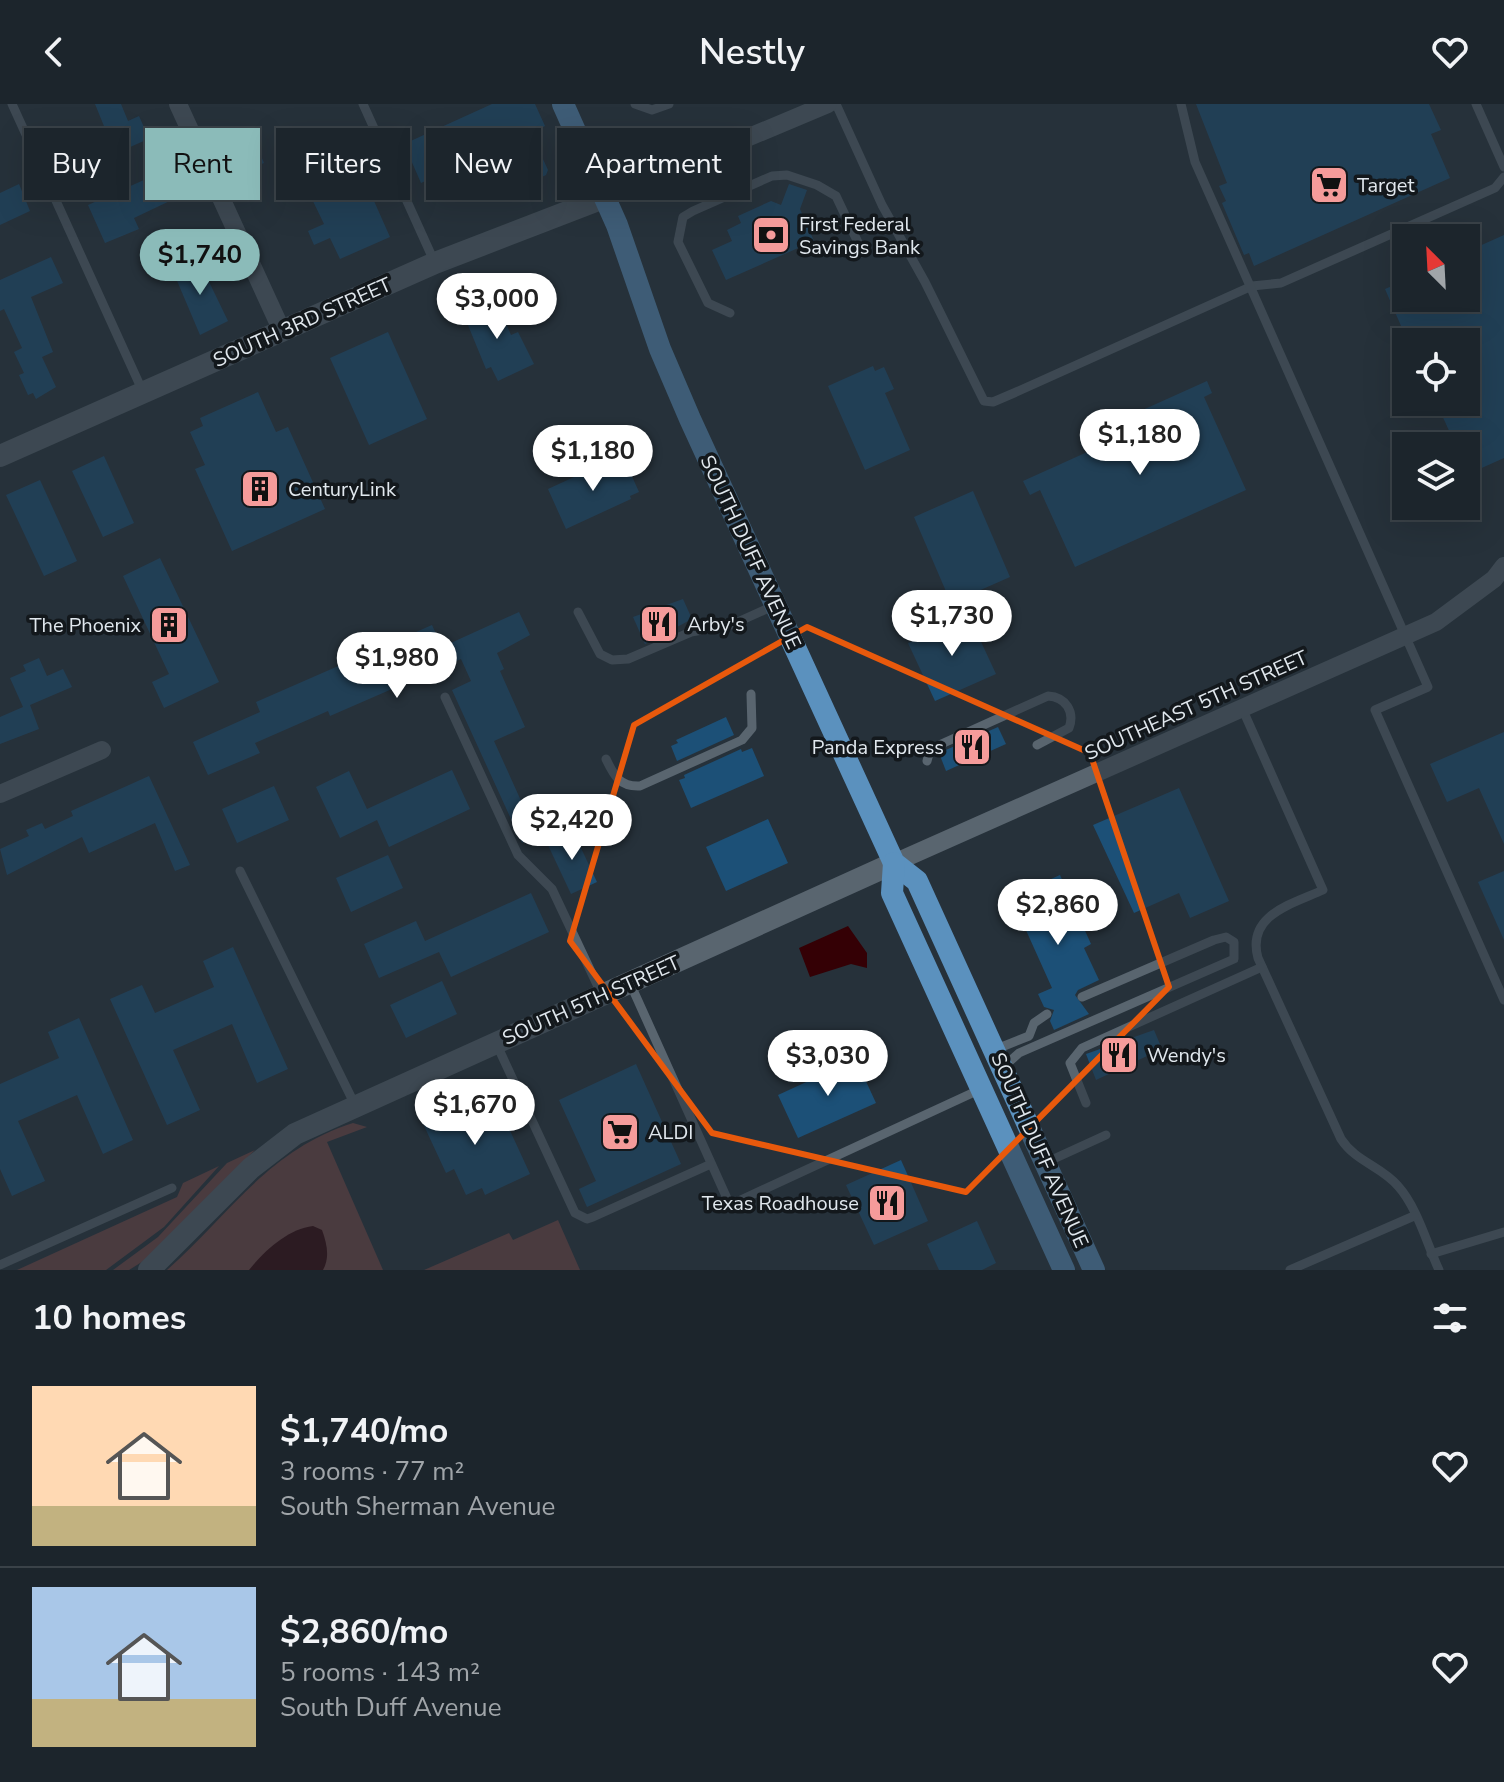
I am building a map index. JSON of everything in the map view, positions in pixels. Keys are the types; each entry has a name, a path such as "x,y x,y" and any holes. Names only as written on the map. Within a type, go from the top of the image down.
{"main road":[{"name":"SOUTH DUFF AVENUE","path":"563,104 574,128"},
{"name":"SOUTH DUFF AVENUE","path":"607,200 675,387 894,863 917,881 1094,1270"},
{"name":"SOUTH DUFF AVENUE","path":"894,863 892,893 1064,1270"}],"street":[{"path":"178,104 282,331"},
{"name":"SOUTH 3RD STREET","path":"750,137 828,104"},
{"name":"SOUTH 3RD STREET","path":"2,449 143,393 435,263 598,200"},
{"name":"SOUTHEAST 5TH STREET","path":"894,863 1406,635 1466,601 1504,566"},
{"path":"0,794 102,750"},
{"name":"SOUTH 5TH STREET","path":"149,1270 274,1148 295,1134 894,863"}],"lane":[{"path":"12,104 143,393"},
{"path":"363,104 435,263"},
{"path":"635,104 652,110 669,104"},
{"path":"836,104 882,205 925,282 978,395 984,401 993,402 1252,286 1281,283 1495,188 1504,177"},
{"path":"1181,104 1195,162 1428,687 1375,710 1504,1000"},
{"path":"1476,104 1504,167"},
{"path":"730,313 708,303 678,242 683,217 693,211 772,176 787,175 836,196 863,253"},
{"path":"578,612 600,654 612,660 628,659 691,632 731,625 775,605"},
{"path":"606,759 620,782 629,787 640,786 749,735 751,694"},
{"path":"927,761 930,750 937,746 1048,696 1058,696 1065,701 1071,714 1069,728 1037,745"},
{"path":"445,697 518,855 552,889 602,995"},
{"path":"1242,708 1323,890 1277,910 1263,921 1255,940 1262,967 1341,1139 1360,1161 1397,1184 1439,1270"},
{"path":"240,871 355,1105"},
{"path":"1002,1068 1019,1053 1234,959 1234,942 1226,937 1214,940 1082,997"},
{"path":"1086,1103 1070,1063 1082,1048 1262,967"},
{"path":"630,983 730,1205 981,1089"},
{"path":"993,1046 1015,1043 1029,1036 1034,1023 1047,1014"},
{"path":"496,1043 580,1217 587,1219 711,1164"},
{"path":"1045,1163 1106,1135"},
{"path":"0,1265 172,1188"},
{"path":"1290,1270 1414,1216"},
{"path":"1431,1254 1504,1232"}],"highlighted area":[{"path":"807,627 1090,753 1169,987 966,1192 712,1133 570,941 634,725"}],"shaded area":[{"path":"848,926 867,953 867,968 851,964 810,977 799,948"},
{"path":"353,1123 367,1127 327,1142 383,1270 167,1270 273,1167 297,1149"},
{"path":"255,1150 145,1260 129,1270 113,1270 158,1237 227,1163"},
{"path":"219,1166 164,1227 106,1270 17,1270 177,1197 183,1183"},
{"path":"558,1220 580,1270 424,1270 509,1233 513,1240"},
{"path":"313,1226 322,1230 325,1240 327,1255 323,1270 249,1270 277,1242 295,1231"}],"building":[{"path":"95,104 121,104 128,121 139,116 145,130 145,140 129,148 129,128 105,128"},
{"path":"492,104 535,104 545,126 541,128 439,128"},
{"name":"Target","path":"1196,104 1429,104 1441,130 1431,134 1450,178 1254,266 1249,253 1244,255 1222,203 1226,201 1219,186 1227,183"},
{"path":"426,134 426,181 421,183 410,158 410,141"},
{"path":"541,155 548,170 541,177"},
{"path":"145,180 145,200 172,200 134,218 139,229 105,243 88,205 99,200 129,200 129,187"},
{"path":"19,184 30,211 0,225 0,193"},
{"name":"First Federal Savings Bank","path":"789,184 807,190 800,209 814,241 726,280 712,250 732,241 727,230 741,223 738,216 771,201 781,205"},
{"path":"312,200 374,200 390,237 340,259 330,238 314,245 308,231 324,224"},
{"path":"1504,235 1504,458 1480,469 1480,432 1450,432 1442,416 1480,416 1480,328 1402,328 1395,312 1480,312 1480,246"},
{"path":"51,257 63,283 31,297 53,352 42,357 56,387 36,399 33,393 28,395 19,375 24,373 14,352 22,348 4,309 0,311 0,280"},
{"path":"198,259 228,321 200,335 172,269"},
{"path":"1392,286 1392,305 1385,289"},
{"path":"495,298 511,335 518,332 534,364 498,381 491,367 486,369 463,313"},
{"path":"388,332 427,419 369,445 330,358"},
{"path":"873,366 875,371 884,367 894,389 885,393 910,450 865,470 828,386"},
{"path":"1207,381 1212,393 1204,397 1246,490 1075,567 1040,490 1030,495 1023,481 1094,449 1087,435"},
{"name":"CenturyLink","path":"258,392 276,432 288,427 325,509 232,551 195,469 205,465 190,432 203,426 200,418"},
{"path":"104,456 134,523 103,537 72,471"},
{"path":"611,460 615,468 626,463 639,492 630,496 631,499 566,529 548,489"},
{"path":"40,480 77,561 44,576 6,495"},
{"path":"973,491 1010,577 951,603 914,517"},
{"name":"The Phoenix","path":"160,558 219,682 164,708 152,682 169,674 123,576"},
{"name":"Arby's","path":"683,599 692,619 645,644 633,617"},
{"path":"519,612 530,635 497,653 504,669 500,671 525,727 494,741 537,836 522,843 452,690 471,681 461,659 330,716 328,711 255,743 260,753 208,775 193,742 260,712 256,702 432,625 442,647"},
{"path":"969,616 996,674 935,701 908,643"},
{"path":"39,658 47,676 63,669 72,687 30,705 39,729 0,744 0,717 23,707 10,678 26,671 23,665"},
{"path":"726,717 734,735 677,761 671,746 678,743 676,740"},
{"name":"Panda Express","path":"998,727 1006,744 946,771 939,753"},
{"path":"1504,732 1504,844 1479,788 1447,802 1430,764"},
{"path":"752,748 764,776 691,808 679,780 685,778 684,775 741,749 742,752"},
{"path":"452,770 470,809 389,847 377,820 340,838 316,787 349,771 367,809"},
{"path":"149,776 190,865 175,871 155,823 89,853 82,837 7,875 0,849 29,836 26,830 42,823 45,829 73,816 71,811"},
{"path":"274,786 289,820 237,843 222,809"},
{"path":"1179,788 1229,901 1190,918 1179,893 1134,913 1093,825"},
{"path":"768,819 788,863 726,891 706,847"},
{"path":"573,831 597,882 571,894 547,843"},
{"path":"388,855 403,888 351,912 336,878"},
{"path":"1504,871 1504,940 1478,882"},
{"path":"1060,875 1091,944 1084,948 1099,980 1078,990 1075,995 1089,1014 1054,1030 1050,1021 1054,1010 1044,1007 1038,994 1052,988 1011,897"},
{"path":"531,893 549,932 451,977 439,952 379,978 364,944 416,921 425,941"},
{"path":"233,947 288,1069 257,1083 232,1024 173,1050 200,1110 167,1125 110,999 142,985 155,1013 214,987 203,961"},
{"path":"442,981 457,1014 406,1038 390,1005"},
{"path":"79,1018 133,1140 103,1154 77,1095 18,1121 45,1181 12,1196 0,1169 0,1084 59,1058 48,1032"},
{"name":"Wendy's","path":"1154,1030 1162,1049 1096,1080 1086,1054"},
{"path":"851,1049 876,1103 798,1138 778,1095 839,1067"},
{"name":"ALDI","path":"636,1064 681,1164 587,1207 579,1189 596,1181 559,1100"},
{"path":"463,1097 474,1121 500,1109 530,1174 485,1195 482,1188 466,1195 454,1169 446,1173 420,1117"},
{"name":"Texas Roadhouse","path":"901,1160 928,1221 874,1245 846,1185"},
{"path":"977,1221 996,1263 982,1270 939,1270 927,1244"}],"place":[{"name":"Target","path":"1329,185"},
{"name":"First Federal Savings Bank","path":"771,235"},
{"name":"CenturyLink","path":"260,489"},
{"name":"Arby's","path":"659,624"},
{"name":"The Phoenix","path":"169,625"},
{"name":"Panda Express","path":"972,747"},
{"name":"Wendy's","path":"1119,1055"},
{"name":"ALDI","path":"620,1132"},
{"name":"Texas Roadhouse","path":"887,1203"}]}
